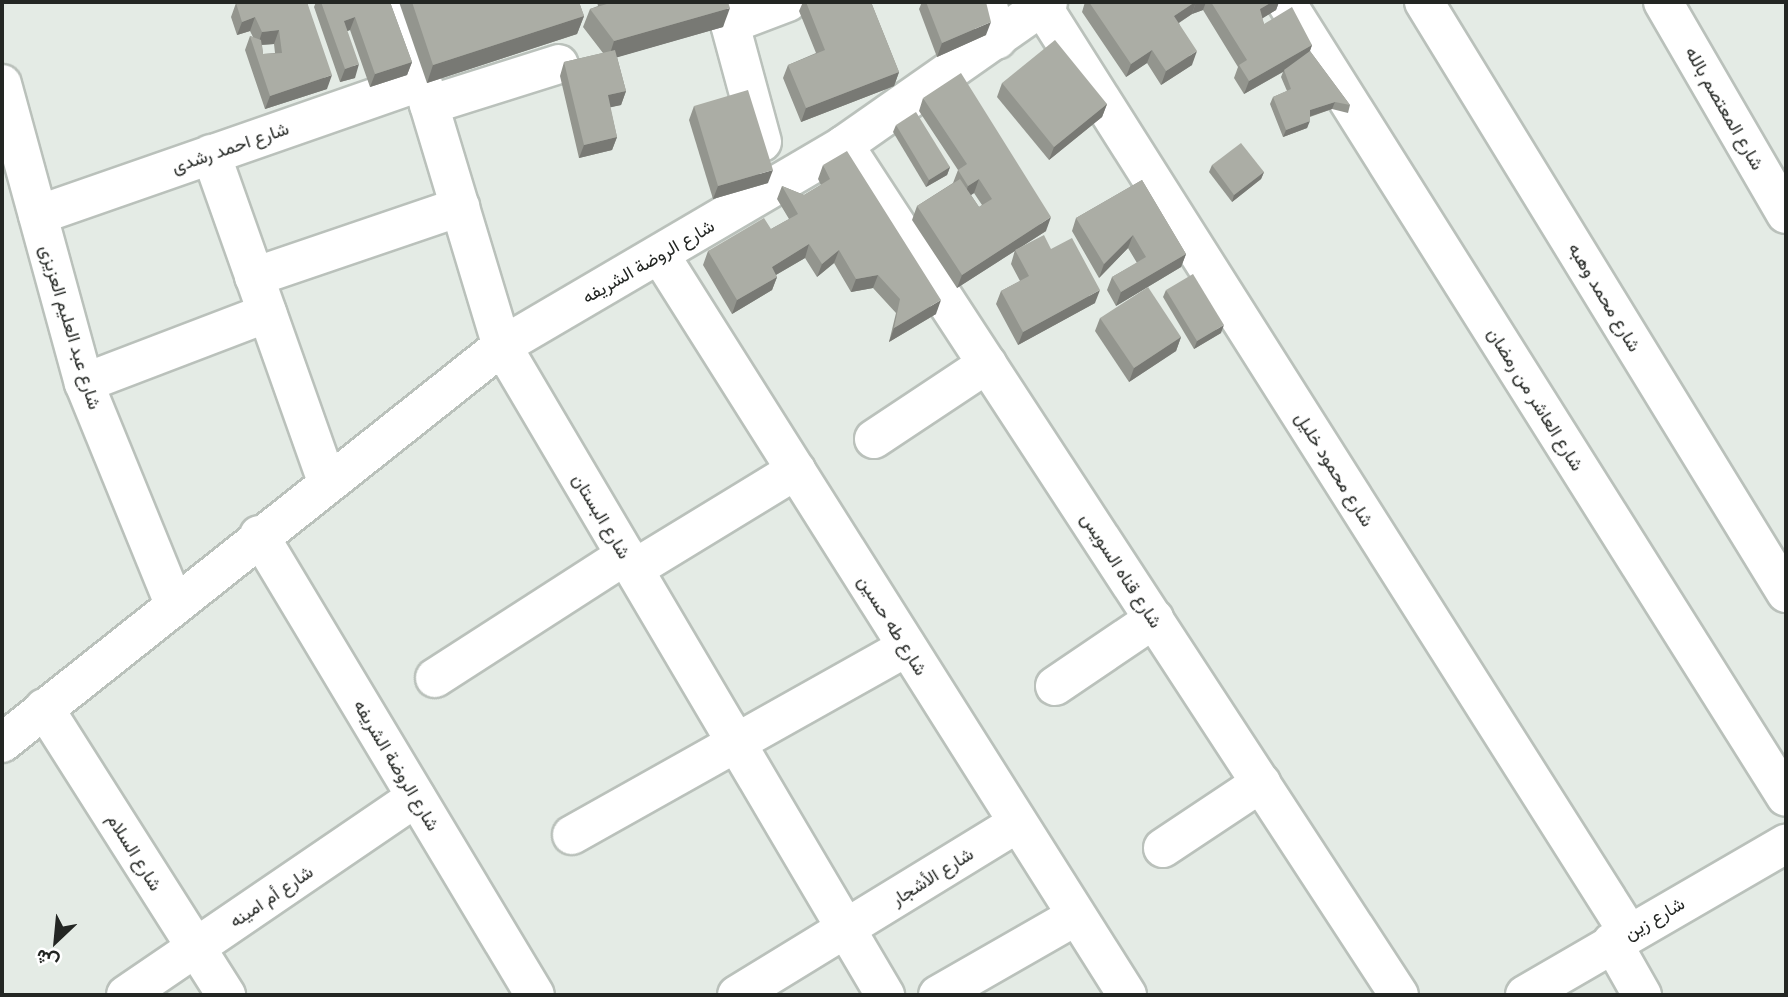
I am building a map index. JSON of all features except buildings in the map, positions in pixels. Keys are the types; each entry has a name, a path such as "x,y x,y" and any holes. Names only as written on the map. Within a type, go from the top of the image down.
{"street":[{"name":"شارع البستان","path":"398,2 502,346 885,995"},
{"path":"774,188 727,13 788,2"},
{"path":"987,2 997,40"},
{"name":"شارع العاشر من رمضان","path":"1286,2 1786,797"},
{"name":"شارع محمد وهبه","path":"1424,2 1786,593"},
{"name":"شارع المعتصم بالله","path":"1663,2 1786,214"},
{"name":"شارع الروضة الشريفه","path":"2,743 327,481 502,346 844,145 1045,4"},
{"name":"شارع محمود خليل","path":"1045,4 1620,937 1642,995"},
{"name":"شارع احمد رشدى","path":"38,215 211,154 425,93 559,64"},
{"name":"شارع عبد العليم العزيزى","path":"2,84 84,383 174,603"},
{"name":"شارع قناه السويس","path":"844,145 1399,995"},
{"path":"211,154 327,481"},
{"path":"254,277 460,207"},
{"name":"شارع طه حسين","path":"660,255 1127,995"},
{"path":"84,383 267,313"},
{"path":"874,439 987,364"},
{"path":"435,678 630,562 796,470"},
{"name":"شارع الروضة الشريفه","path":"259,535 535,995"},
{"path":"1055,686 1154,619"},
{"path":"572,835 907,648"},
{"name":"شارع السلام","path":"44,708 226,995"},
{"path":"1163,848 1261,783"},
{"name":"شارع أم امينه","path":"126,995 416,797"},
{"name":"شارع الأشجار","path":"737,995 1018,823"},
{"name":"شارع زين","path":"1525,995 1620,937 1786,844"},
{"path":"938,995 1076,916"}]}
